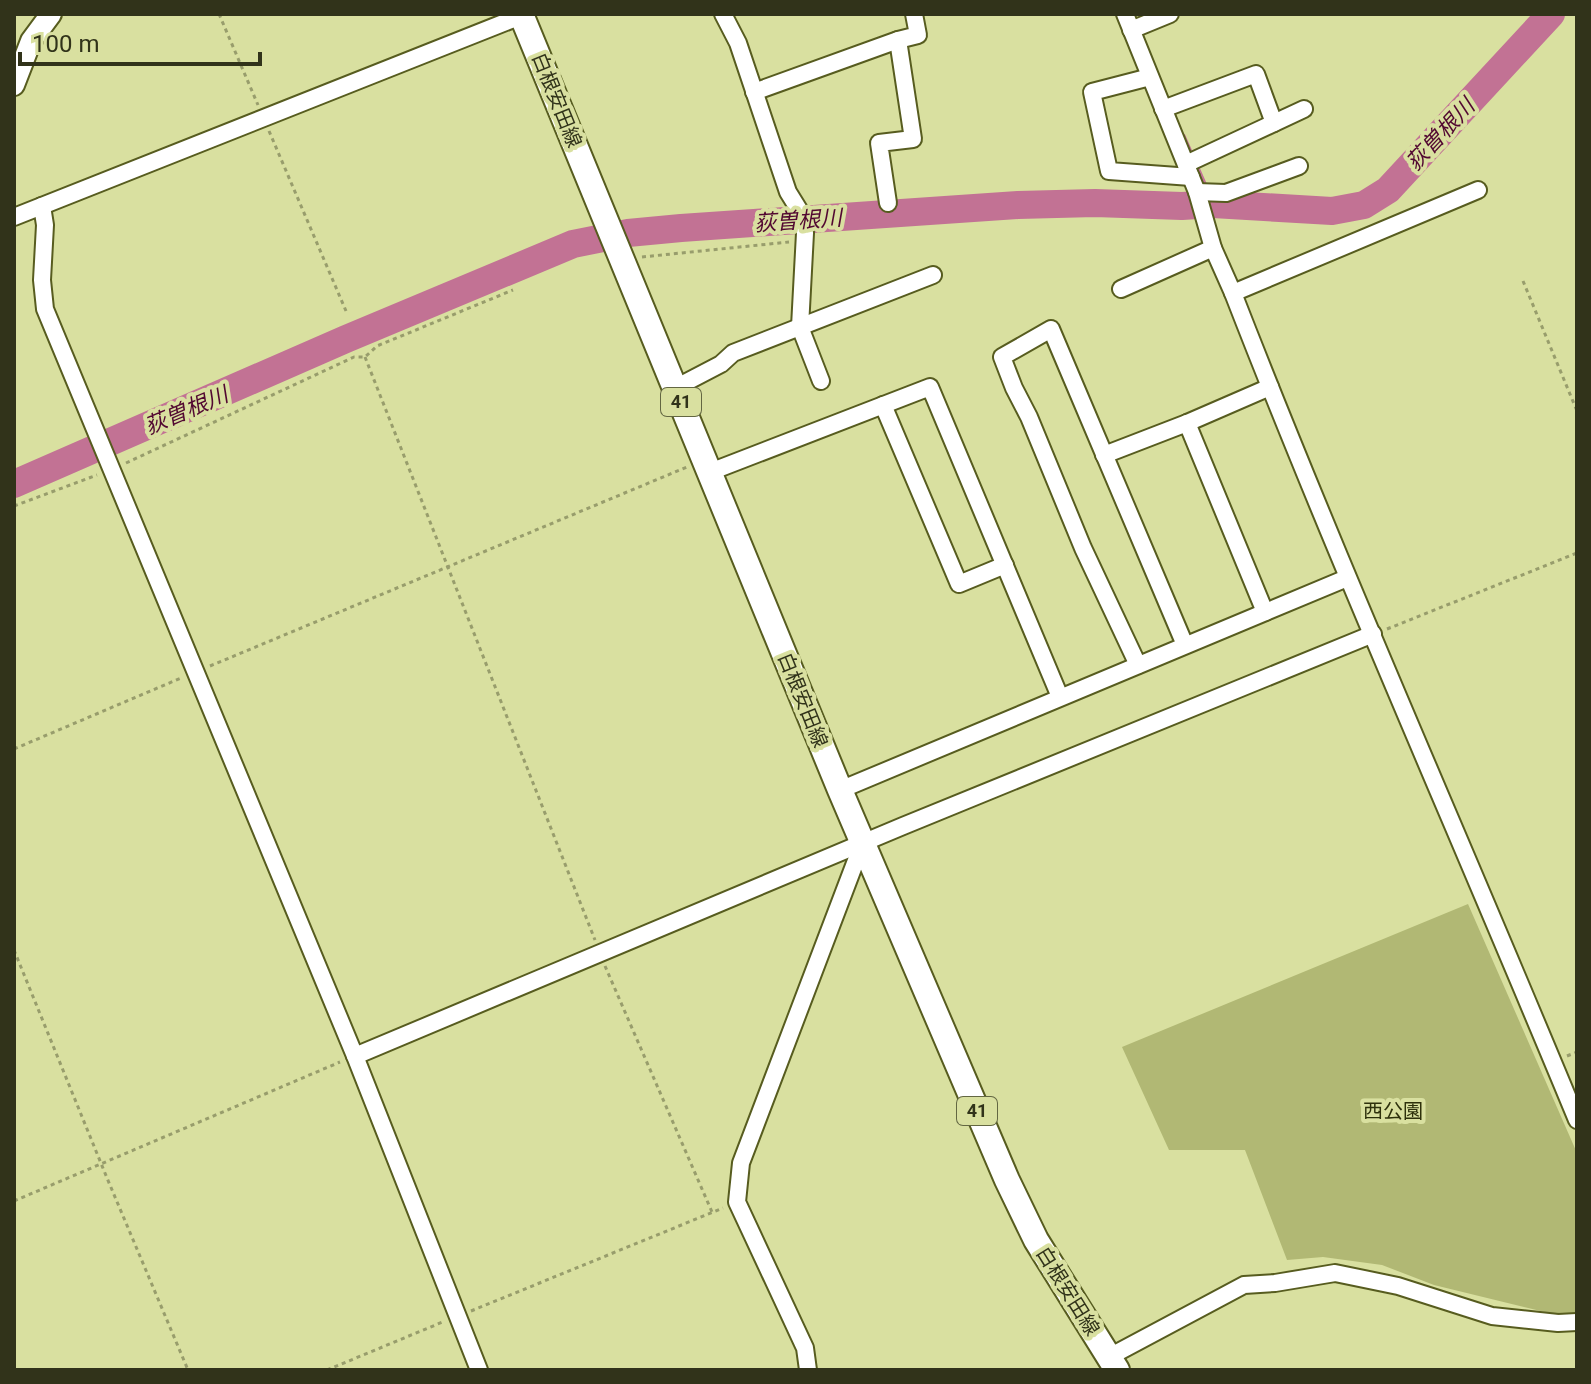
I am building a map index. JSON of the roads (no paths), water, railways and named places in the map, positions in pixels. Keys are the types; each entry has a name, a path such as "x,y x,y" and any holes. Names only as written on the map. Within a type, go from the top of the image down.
{"main road":[{"name":"白根安田線","path":"523,14 840,790 1007,1180 1036,1240 1114,1365"}],"street":[{"path":"14,85 31,41 51,14"},
{"path":"14,217 523,14"},
{"path":"723,14 738,43 788,192 801,213 805,237 800,327 821,381"},
{"path":"754,92 918,35 914,14"},
{"path":"1170,14 1128,22 1191,177 1213,248 1347,578 1577,1120"},
{"path":"888,203 879,143 913,139 898,40"},
{"path":"1163,109 1256,74 1274,123"},
{"path":"1150,77 1092,92 1109,171 1191,177 1226,193 1299,166"},
{"path":"1191,177 1274,123 1304,109"},
{"path":"1233,293 1478,190"},
{"path":"42,206 45,225 42,280 45,309 355,1056 479,1370"},
{"path":"1121,289 1213,248"},
{"path":"675,388 721,364 733,353 933,275"},
{"path":"1138,665 1083,548 1002,357 1051,329 1185,645"},
{"path":"708,466 930,387 1060,697"},
{"path":"1104,455 1270,387"},
{"path":"883,405 959,584 1005,565"},
{"path":"1187,423 1265,612"},
{"path":"840,790 1347,578"},
{"path":"355,1056 863,842 1373,634"},
{"path":"808,1370 805,1348 737,1202 741,1163 863,842"},
{"path":"1114,1365 1244,1285 1335,1273 1398,1286 1492,1316 1577,1322"}],"waterway":[{"name":"荻曽根川","path":"14,484 573,244 628,233 681,228 1018,205 1213,204 1332,211 1364,205 1388,190 1551,14"},
{"path":"1183,136 1213,204"}],"park label":[{"name":"西公園","path":"1393,1111"}]}
